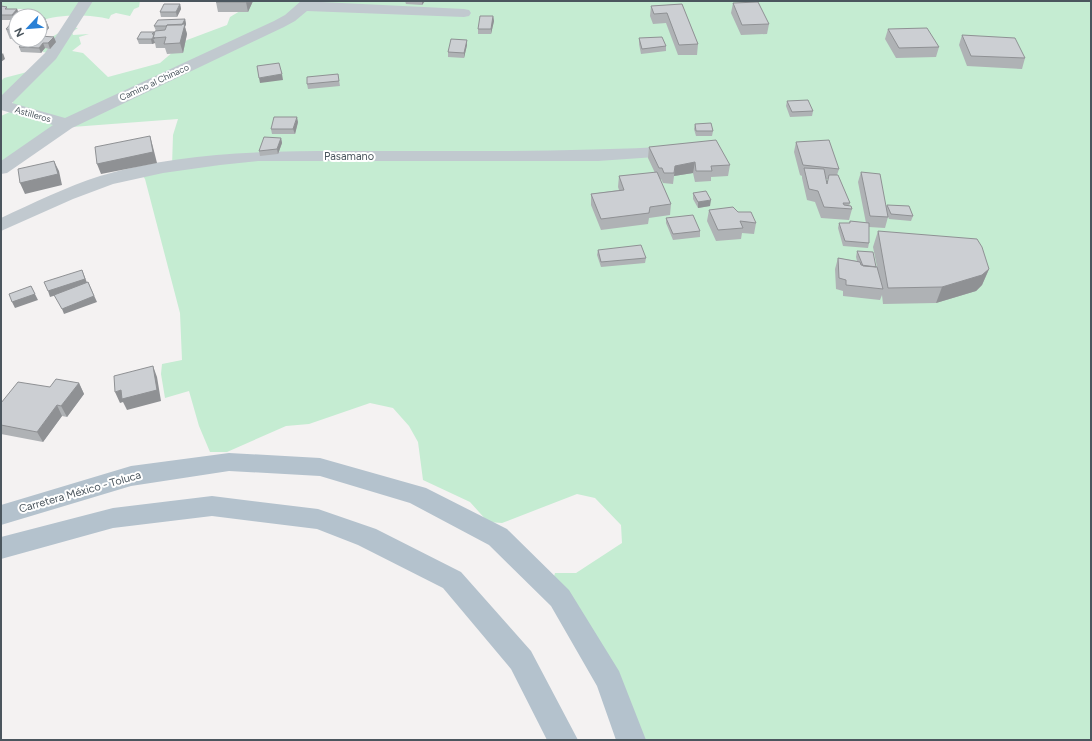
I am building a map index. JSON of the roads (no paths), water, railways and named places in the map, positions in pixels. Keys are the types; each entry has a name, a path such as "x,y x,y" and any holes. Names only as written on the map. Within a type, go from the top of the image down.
{"main road":[{"name":"Carretera México - Toluca","path":"1,515 131,476 229,462 320,467 417,495 498,537 560,598 609,680 631,740"},
{"path":"1,548 113,518 212,506 318,520 367,537 452,580 520,660 563,740"}],"street":[{"path":"1,105 51,56 86,1"},
{"path":"306,4 464,13"},
{"name":"Camino al Chinaco","path":"1,169 66,124 279,24 290,18 306,4"},
{"name":"Astilleros","path":"1,105 66,124"},
{"name":"Pasamano","path":"1,225 54,201 108,180 140,173 220,160 258,156 598,156 694,150"}]}
